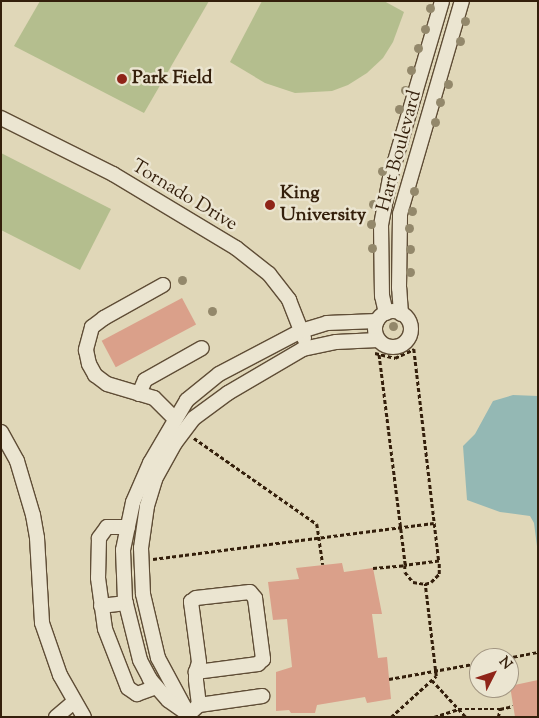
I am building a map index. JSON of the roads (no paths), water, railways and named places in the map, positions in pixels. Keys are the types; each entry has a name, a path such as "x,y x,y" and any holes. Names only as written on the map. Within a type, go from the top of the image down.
{"street":[{"name":"Hart Boulevard","path":"378,340 375,330 382,317 381,225 390,178 442,1"},
{"name":"Hart Boulevard","path":"191,713 158,658 143,594 142,560 147,506 155,479 194,418 228,393 307,348 336,342 378,340 388,347 394,348 405,343 411,334 411,328 406,317 402,314 399,288 400,214 462,1"},
{"name":"Tornado Drive","path":"1,118 113,174 236,248 269,274 289,300 307,348"},
{"path":"163,285 104,318 92,327 87,340 86,350 89,364 95,375 107,384 154,398 174,418"},
{"path":"262,696 191,713 168,700 156,687 140,660 126,603 123,550 133,502 150,463 174,418 187,400 219,374 301,331 327,324 402,314"},
{"path":"139,394 144,380 202,348"},
{"path":"1,432 17,462 33,515 37,538 42,623 60,676 84,717"},
{"path":"128,527 107,527 99,538 98,578 101,606 110,647 128,688 137,694 156,687"},
{"path":"191,713 196,672 199,662 191,602 196,598 250,592 255,598 263,659 258,664 196,672"},
{"path":"101,606 126,603"},
{"path":"56,717 74,702"}],"water":[{"path":"513,395 538,396 538,554 534,523 530,516 500,512 467,500 463,446 475,434 493,401"}],"place":[{"name":"Park Field","path":"122,79"},
{"name":"King University","path":"270,205"}]}
